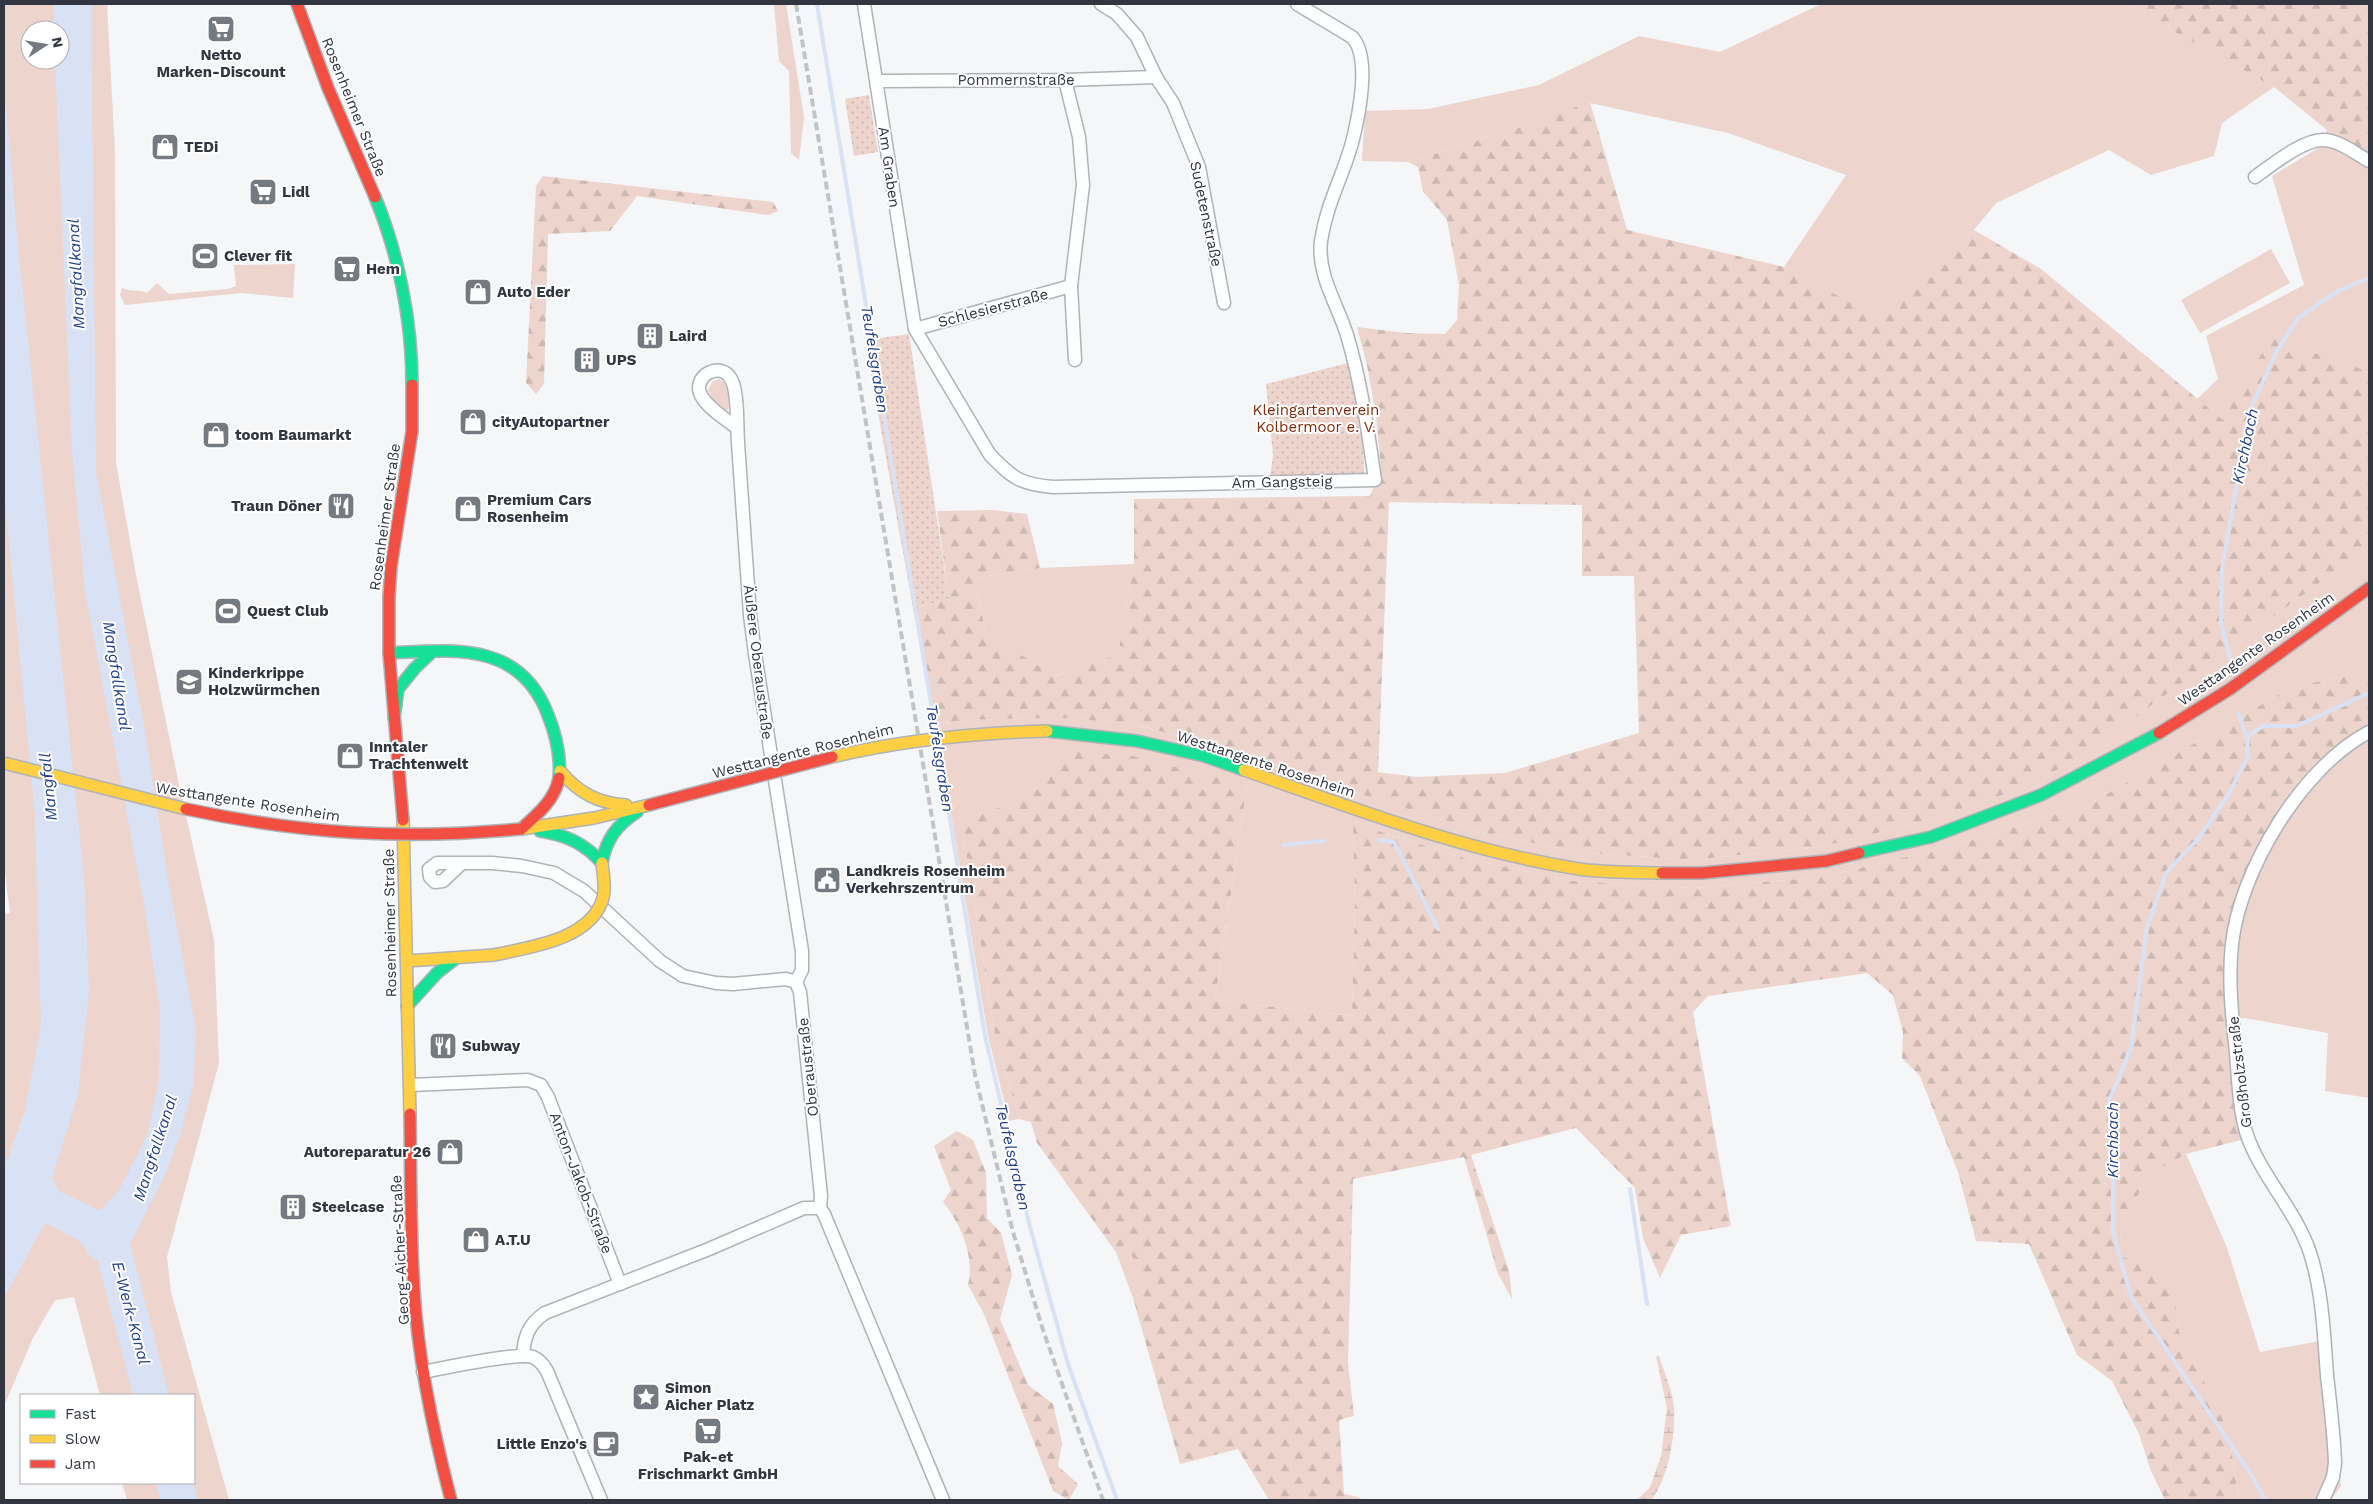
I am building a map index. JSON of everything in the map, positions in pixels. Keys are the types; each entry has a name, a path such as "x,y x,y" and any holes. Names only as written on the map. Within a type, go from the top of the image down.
{"main road":[{"name":"Rosenheimer Straße","path":"297,4 328,88 376,201 400,276 412,349 412,431 391,567 389,597 389,653 403,816 410,1085"},
{"name":"Westtangente Rosenheim","path":"4,763 184,810 339,833 440,835 521,829 594,818 821,759 884,745 954,734 1047,731 1137,740 1204,756 1396,823 1502,853 1580,868 1702,873 1826,861 1931,837 2041,795 2151,738 2230,689 2369,588"},
{"path":"394,718 398,689 415,668 432,652"},
{"path":"389,653 476,653 495,658 514,667 538,693 552,720 560,771 556,789 548,801 521,829"},
{"path":"560,771 572,785 586,796 600,803 649,805"},
{"path":"407,961 494,955 550,941 580,928 598,910 602,899 604,877 602,863 606,840 612,831 626,819 649,805"},
{"path":"521,829 557,833 575,839 590,848 602,863"},
{"path":"407,1006 437,973 454,959"},
{"name":"Georg-Aicher-Straße","path":"410,1085 414,1290 423,1372 436,1440 451,1500"}],"street":[{"name":"Am Graben","path":"864,4 915,329"},
{"name":"Sudetenstraße","path":"1101,4 1117,14 1137,37 1156,77 1173,103 1199,167 1224,303"},
{"name":"Am Gangsteig","path":"915,329 990,455 1006,472 1028,485 1053,487 1375,480 1364,404 1346,334 1324,278 1321,243 1326,212 1353,137 1362,75 1361,51 1358,43 1352,37 1297,4"},
{"name":"Pommernstraße","path":"877,81 1065,80 1156,77"},
{"name":"Schlesierstraße","path":"1065,80 1079,137 1083,185 1071,286 1075,360"},
{"path":"2255,177 2280,159 2306,145 2324,140 2343,146 2369,162"},
{"name":"Schlesierstraße","path":"915,329 1071,286"},
{"name":"Äußere Oberaustraße","path":"737,428 755,654 802,951 802,970 796,982"},
{"name":"Großholzstraße","path":"2323,1500 2333,1476 2335,1463 2319,1291 2313,1262 2302,1232 2263,1168 2246,1129 2234,1040 2231,971 2232,944 2244,891 2272,833 2284,814 2301,791 2329,762 2346,747 2369,732"},
{"path":"462,863 492,862 522,866 554,874 570,881 584,891 660,961 682,976 716,983 733,984 786,979 796,982"},
{"name":"Oberaustraße","path":"796,982 802,1002 821,1196 820,1208 943,1500"},
{"name":"Anton-Jakob-Straße","path":"410,1085 528,1080 541,1085 548,1097 620,1284"},
{"path":"523,1356 524,1342 534,1320 545,1313 709,1249 804,1208 820,1208"},
{"path":"423,1372 523,1356 540,1361 547,1371 600,1500"}],"green space":[{"path":"4,4 107,4 115,152 116,463 136,575 179,785 214,940 219,1063 167,1257 171,1292 229,1500 127,1500 122,1484 195,1484 195,1394 100,1394 74,1297 55,1300 33,1338 4,1406 4,914 10,913 4,866"},
{"path":"774,4 786,4 804,117 799,160 791,153 789,71 779,61"},
{"path":"1821,4 2124,4 2274,87 2222,123 2214,156 2151,175 2109,150 1996,203 1974,230 1881,320 1784,267 1846,175 1728,133 1590,103 1521,127 1408,162 1362,161 1365,111 1428,109 1539,85 1639,36 1720,52"},
{"path":"2124,4 2369,4 2369,156 2327,130 2274,87"},
{"path":"869,95 878,152 854,156 845,99"},
{"path":"1590,102 1627,230 1784,267 1881,319 1974,230 2041,269 2223,420 2271,338 2364,370 2369,374 2369,547 2072,763 2005,794 1925,821 1820,847 1691,860 1577,852 1481,832 1344,789 1250,756 1134,724 1064,718 1032,718 967,720 936,724 913,608 949,599 937,511 992,510 1027,514 1040,568 974,578 986,633 1055,676 1118,655 1134,564 1134,499 1370,496 1381,469 1376,416 1367,365 1357,327 1406,333 1445,334 1457,320 1459,285 1447,220 1423,191 1418,167 1408,162 1521,127","holes":["1389,502 1582,505 1582,576 1634,576 1639,733 1505,773 1416,777 1378,772"]},
{"path":"2327,130 2369,156 2369,374 2364,370 2223,420 2197,399 2218,379 2206,336 2304,285 2272,176 2320,147"},
{"path":"543,176 773,202 778,211 768,215 637,196 610,231 548,234 544,384 536,394 526,383 536,186"},
{"path":"2271,249 2290,283 2200,333 2181,300"},
{"path":"295,264 293,298 241,293 125,305 120,295 122,288 147,293 157,283 169,294 228,289 236,286 234,265"},
{"path":"909,334 949,599 913,608 865,340"},
{"name":"Kleingartenverein Kolbermoor e. V.","path":"1348,363 1356,390 1360,417 1364,473 1270,477 1273,455 1266,384"},
{"path":"719,379 723,381 728,391 729,408 726,411 713,401 708,390 713,381"},
{"path":"2369,547 2369,671 2292,687 2091,803 1927,852 1822,877 1694,888 1573,881 1467,859 1353,823 1355,902 1352,1016 1215,1000 1247,785 1068,751 1035,783 999,808 961,819 995,1034 1019,1119 1009,1121 988,1036 936,724 967,720 1064,718 1134,724 1250,756 1344,789 1481,832 1577,852 1691,860 1820,847 1925,821 2005,794 2072,763"},
{"path":"1134,564 1118,656 1054,676 986,633 974,578 1040,568"},
{"path":"2369,671 2369,730 2338,754 2272,830 2230,942 2241,1140 2186,1154 2148,1176 2120,1230 2122,1258 2145,1259 2176,1304 2178,1329 2229,1432 2238,1496 2236,1500 2165,1500 2151,1471 2139,1434 2112,1381 2077,1355 2029,1244 1976,1241 1959,1175 1920,1076 1902,1058 1903,1032 1893,995 1867,973 1708,996 1693,1012 1731,1226 1681,1235 1660,1278 1643,1238 1635,1188 1576,1128 1471,1155 1509,1271 1512,1299 1498,1274 1464,1157 1353,1179 1348,1363 1354,1416 1339,1420 1344,1494 1358,1497 1362,1500 1269,1500 1238,1449 1180,1464 1133,1298 1152,1286 1125,1246 1116,1252 1037,1143 1031,1122 1019,1119 995,1034 961,819 999,808 1035,783 1068,751 1132,756 1247,785 1215,1000 1352,1016 1355,902 1353,823 1467,859 1573,881 1694,888 1822,877 1927,852 2091,803 2292,687"},
{"path":"2369,730 2369,1098 2325,1091 2328,1033 2245,1018 2234,1019 2228,968 2241,891 2292,800"},
{"path":"957,1131 973,1140 986,1173 987,1218 1001,1233 1012,1275 1000,1319 1028,1385 1053,1404 1062,1443 1058,1466 1078,1484 1069,1500 1053,1491 984,1314 968,1285 970,1263 968,1252 961,1231 943,1202 951,1190 934,1146"},
{"path":"2186,1154 2226,1245 2260,1352 2320,1341 2341,1486 2331,1500 2236,1500 2238,1495 2229,1432 2178,1329 2176,1304 2122,1259 2120,1230 2148,1176"},
{"path":"1125,1246 1153,1286 1133,1298 1116,1252"},
{"path":"1656,1356 1659,1356 1670,1388 1673,1402 1674,1430 1670,1456 1657,1492 1651,1500 1637,1500 1650,1487 1661,1456 1667,1408"}],"water":[{"path":"54,4 91,4 96,472 144,726 168,880 196,1030 193,1086 181,1134 165,1175 130,1244 169,1394 133,1394 97,1258 94,1259 86,1252 87,1250 80,1241 47,1224 42,1228 4,1298 4,1168 25,1111 41,1024 35,816 4,490 4,82 18,246 84,878 89,991 78,1094 52,1178 59,1191 98,1210 103,1208 118,1192 148,1133 159,1080 160,1011 146,915 85,591 72,449 55,70 70,70 70,20 54,20"},
{"path":"156,1484 193,1484 198,1500 161,1500"}],"waterway":[{"name":"Teufelsgraben","path":"817,4 935,729"},
{"name":"Kirchbach","path":"2232,665 2221,623 2222,569 2249,413 2276,352 2298,318 2338,291 2369,278"},
{"path":"2247,737 2263,726 2297,726 2369,693"},
{"name":"Kirchbach","path":"2238,713 2247,738 2248,756 2228,795 2198,839 2166,873 2147,927 2131,1048 2109,1101 2113,1178 2113,1232 2131,1297 2252,1476 2265,1500"},
{"name":"Teufelsgraben","path":"938,746 985,1036 1030,1227 1068,1364 1117,1500"},
{"path":"1379,840 1394,842 1438,929"},
{"path":"1283,845 1324,841"},
{"path":"1630,1189 1647,1304"}],"railway":[{"path":"796,4 975,1075 1013,1232 1043,1330 1103,1500"}],"traffic: fast":[{"path":"375,197 391,242 407,313 412,385"},
{"path":"389,653 437,651 482,655 503,662 520,674 536,691 548,715 559,754 559,778"},
{"path":"394,718 398,689 415,668 432,652"},
{"path":"1047,731 1137,741 1204,756 1244,770"},
{"path":"1859,853 1931,837 2041,795 2159,733"},
{"path":"602,863 606,847 614,833 637,812"},
{"path":"540,831 574,841 588,850 602,863"},
{"path":"407,1006 437,973 455,959"}],"traffic: slow":[{"path":"832,757 885,746 939,738 1047,731"},
{"path":"4,763 186,809"},
{"path":"1244,770 1409,827 1493,851 1579,869 1610,872 1662,873"},
{"path":"560,771 589,796 606,802 626,805"},
{"path":"521,829 594,818 649,805"},
{"path":"403,820 410,1114"},
{"path":"494,955 541,945 558,939 586,924 596,912 603,898 602,863"},
{"path":"407,961 494,955"}],"traffic: jam":[{"path":"297,4 328,88 375,197"},
{"path":"403,820 389,653 389,597 391,567 412,431 412,385"},
{"path":"2159,733 2230,689 2369,588"},
{"path":"649,805 832,757"},
{"path":"521,829 539,813 549,800 554,793 559,778"},
{"path":"186,809 271,824 353,832 435,834 521,829"},
{"path":"1662,873 1702,873 1826,861 1859,853"},
{"path":"410,1114 412,1246 416,1317 427,1396 451,1500"}],"place":[{"name":"Netto Marken-Discount","path":"221,29"},
{"name":"TEDi","path":"165,147"},
{"name":"Lidl","path":"263,192"},
{"name":"Clever fit","path":"205,256"},
{"name":"Hem","path":"347,269"},
{"name":"Auto Eder","path":"478,292"},
{"name":"Laird","path":"650,336"},
{"name":"UPS","path":"587,360"},
{"name":"cityAutopartner","path":"473,422"},
{"name":"toom Baumarkt","path":"216,435"},
{"name":"Traun Döner","path":"341,506"},
{"name":"Premium Cars Rosenheim","path":"468,509"},
{"name":"Quest Club","path":"228,611"},
{"name":"Kinderkrippe Holzwürmchen","path":"189,682"},
{"name":"Inntaler Trachtenwelt","path":"350,756"},
{"name":"Landkreis Rosenheim Verkehrszentrum","path":"827,880"},
{"name":"Subway","path":"443,1046"},
{"name":"Autoreparatur 26","path":"450,1152"},
{"name":"Steelcase","path":"293,1207"},
{"name":"A.T.U","path":"476,1240"},
{"name":"Simon Aicher Platz","path":"646,1397"},
{"name":"Pak-et Frischmarkt GmbH","path":"708,1431"},
{"name":"Little Enzo's","path":"606,1444"}],"water label":[{"name":"Mangfallkanal","path":"76,274"},
{"name":"Mangfallkanal","path":"117,676"},
{"name":"Mangfall","path":"48,787"},
{"name":"Mangfallkanal","path":"155,1148"},
{"name":"E-Werk-Kanal","path":"131,1313"}]}
